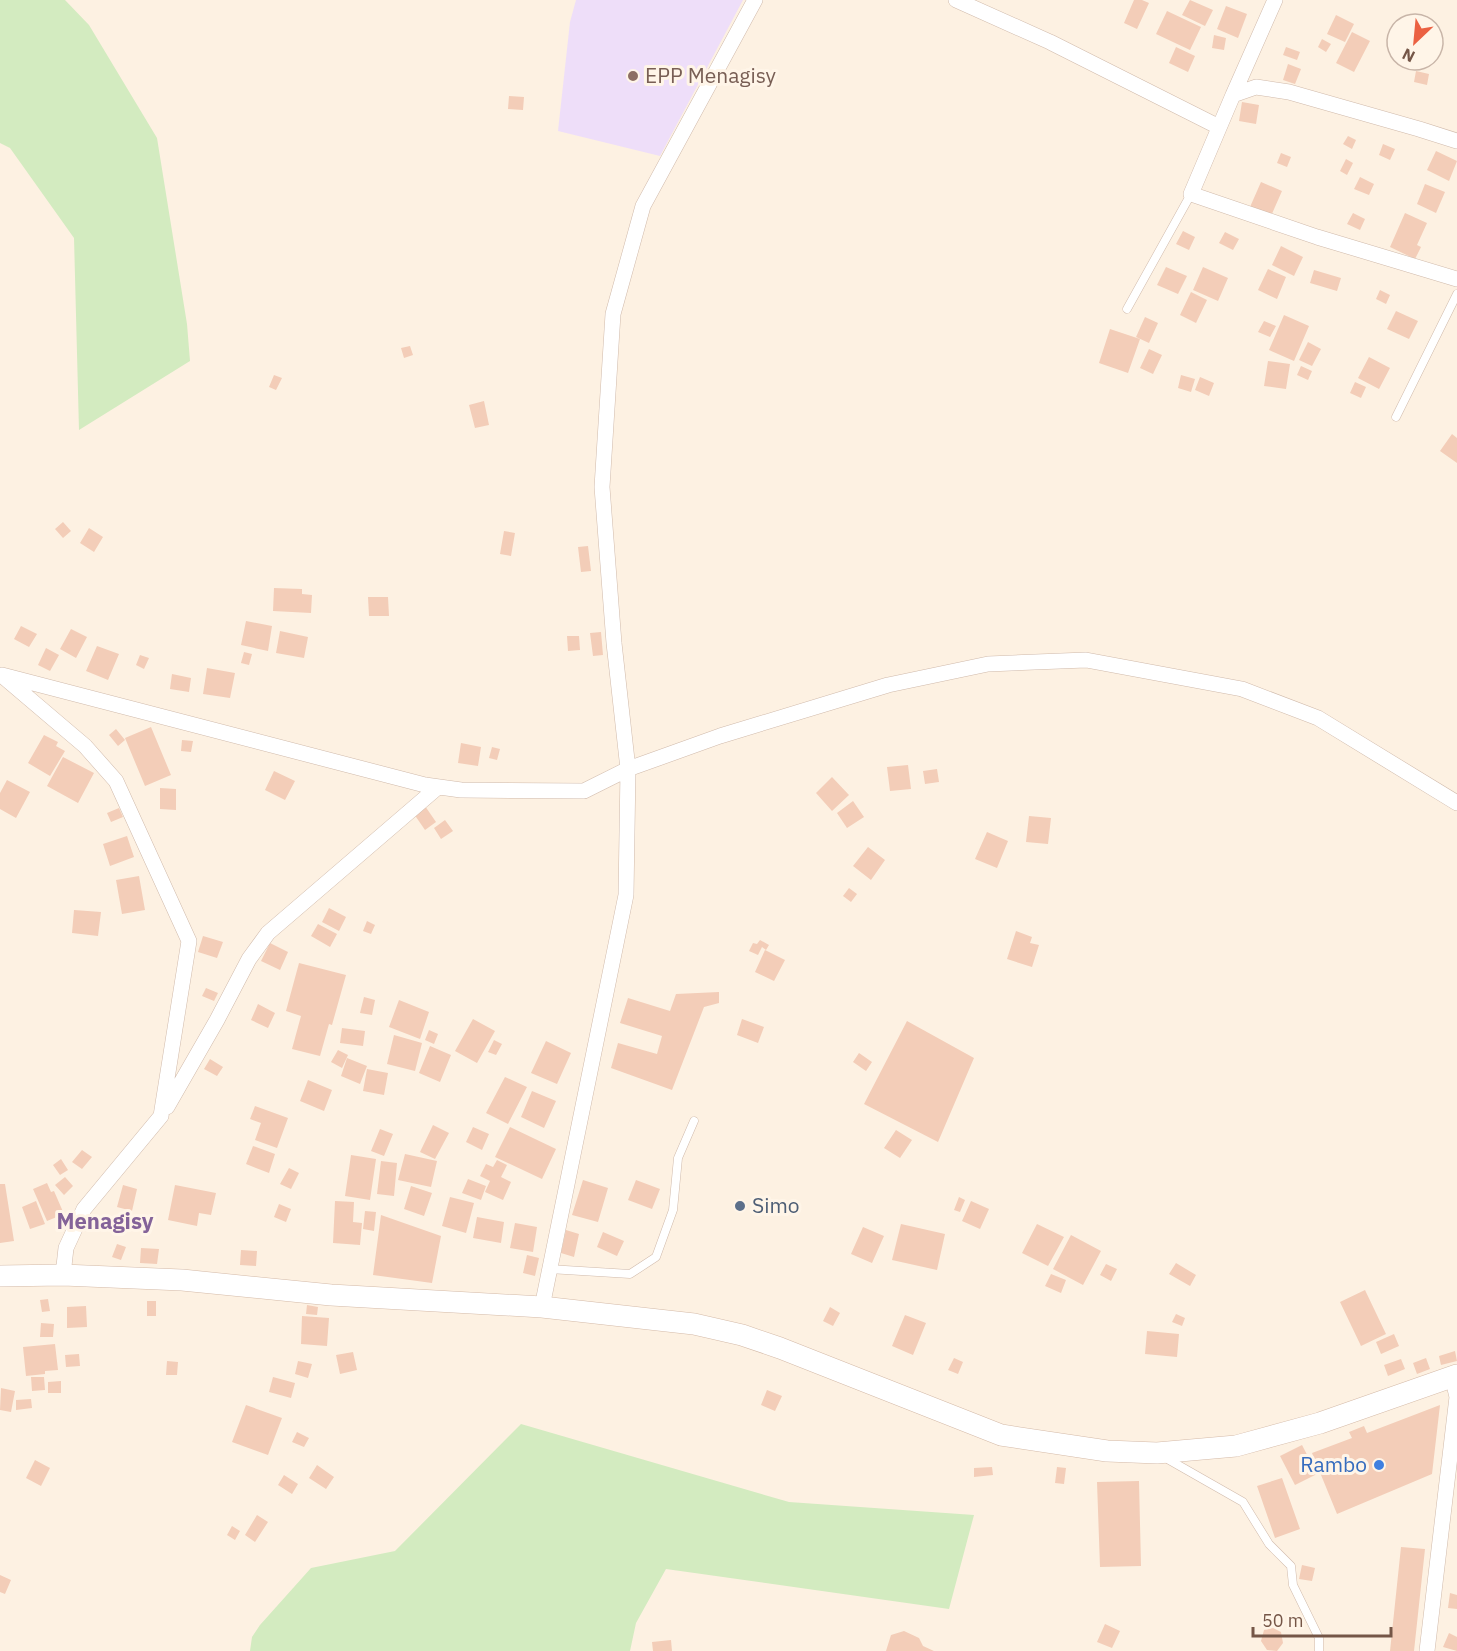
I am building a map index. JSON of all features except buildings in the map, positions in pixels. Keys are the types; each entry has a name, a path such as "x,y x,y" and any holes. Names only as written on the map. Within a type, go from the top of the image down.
{"main road":[{"path":"0,1276 63,1275 182,1280 331,1295 542,1307 704,1326 780,1348 1001,1435 1107,1451 1157,1453 1246,1443 1320,1423 1455,1376"}],"street":[{"path":"542,1307 626,895 628,769 614,643 602,488 613,314 643,206 755,0"},
{"path":"957,0 1050,42 1219,127"},
{"path":"1275,0 1191,194 1317,237 1457,279"},
{"path":"1233,95 1256,87 1289,92 1457,141"},
{"path":"1,674 438,787 461,790 584,791 628,769 720,736 888,685 988,664 1086,660 1242,689 1275,701 1318,718 1457,802"},
{"path":"1,674 85,746 116,781 189,941 161,1116"},
{"path":"63,1275 66,1248 84,1209 161,1116 217,1020 249,959 268,933 438,787"},
{"path":"1427,1651 1457,1398 1455,1376"}],"lane":[{"path":"1127,309 1191,194"},
{"path":"1396,417 1457,294"},
{"path":"549,1269 630,1274 656,1257 673,1210 678,1158 694,1120"},
{"path":"1157,1453 1243,1502 1269,1544 1290,1566 1293,1585 1319,1638 1319,1651"}],"shaded area":[{"name":"EPP Menagisy","path":"576,0 743,0 660,156 558,131 570,22"}],"green space":[{"path":"0,0 65,0 89,25 157,138 187,324 190,361 79,430 74,238 10,148 0,143"},
{"path":"521,1424 789,1502 974,1515 949,1609 666,1569 636,1623 630,1651 250,1651 252,1637 260,1625 311,1568 395,1551"}],"place":[{"name":"EPP Menagisy","path":"633,76"},
{"name":"Simo","path":"740,1206"},
{"name":"Rambo","path":"1379,1465"}],"district":[{"name":"Menagisy","path":"105,1221"}]}
